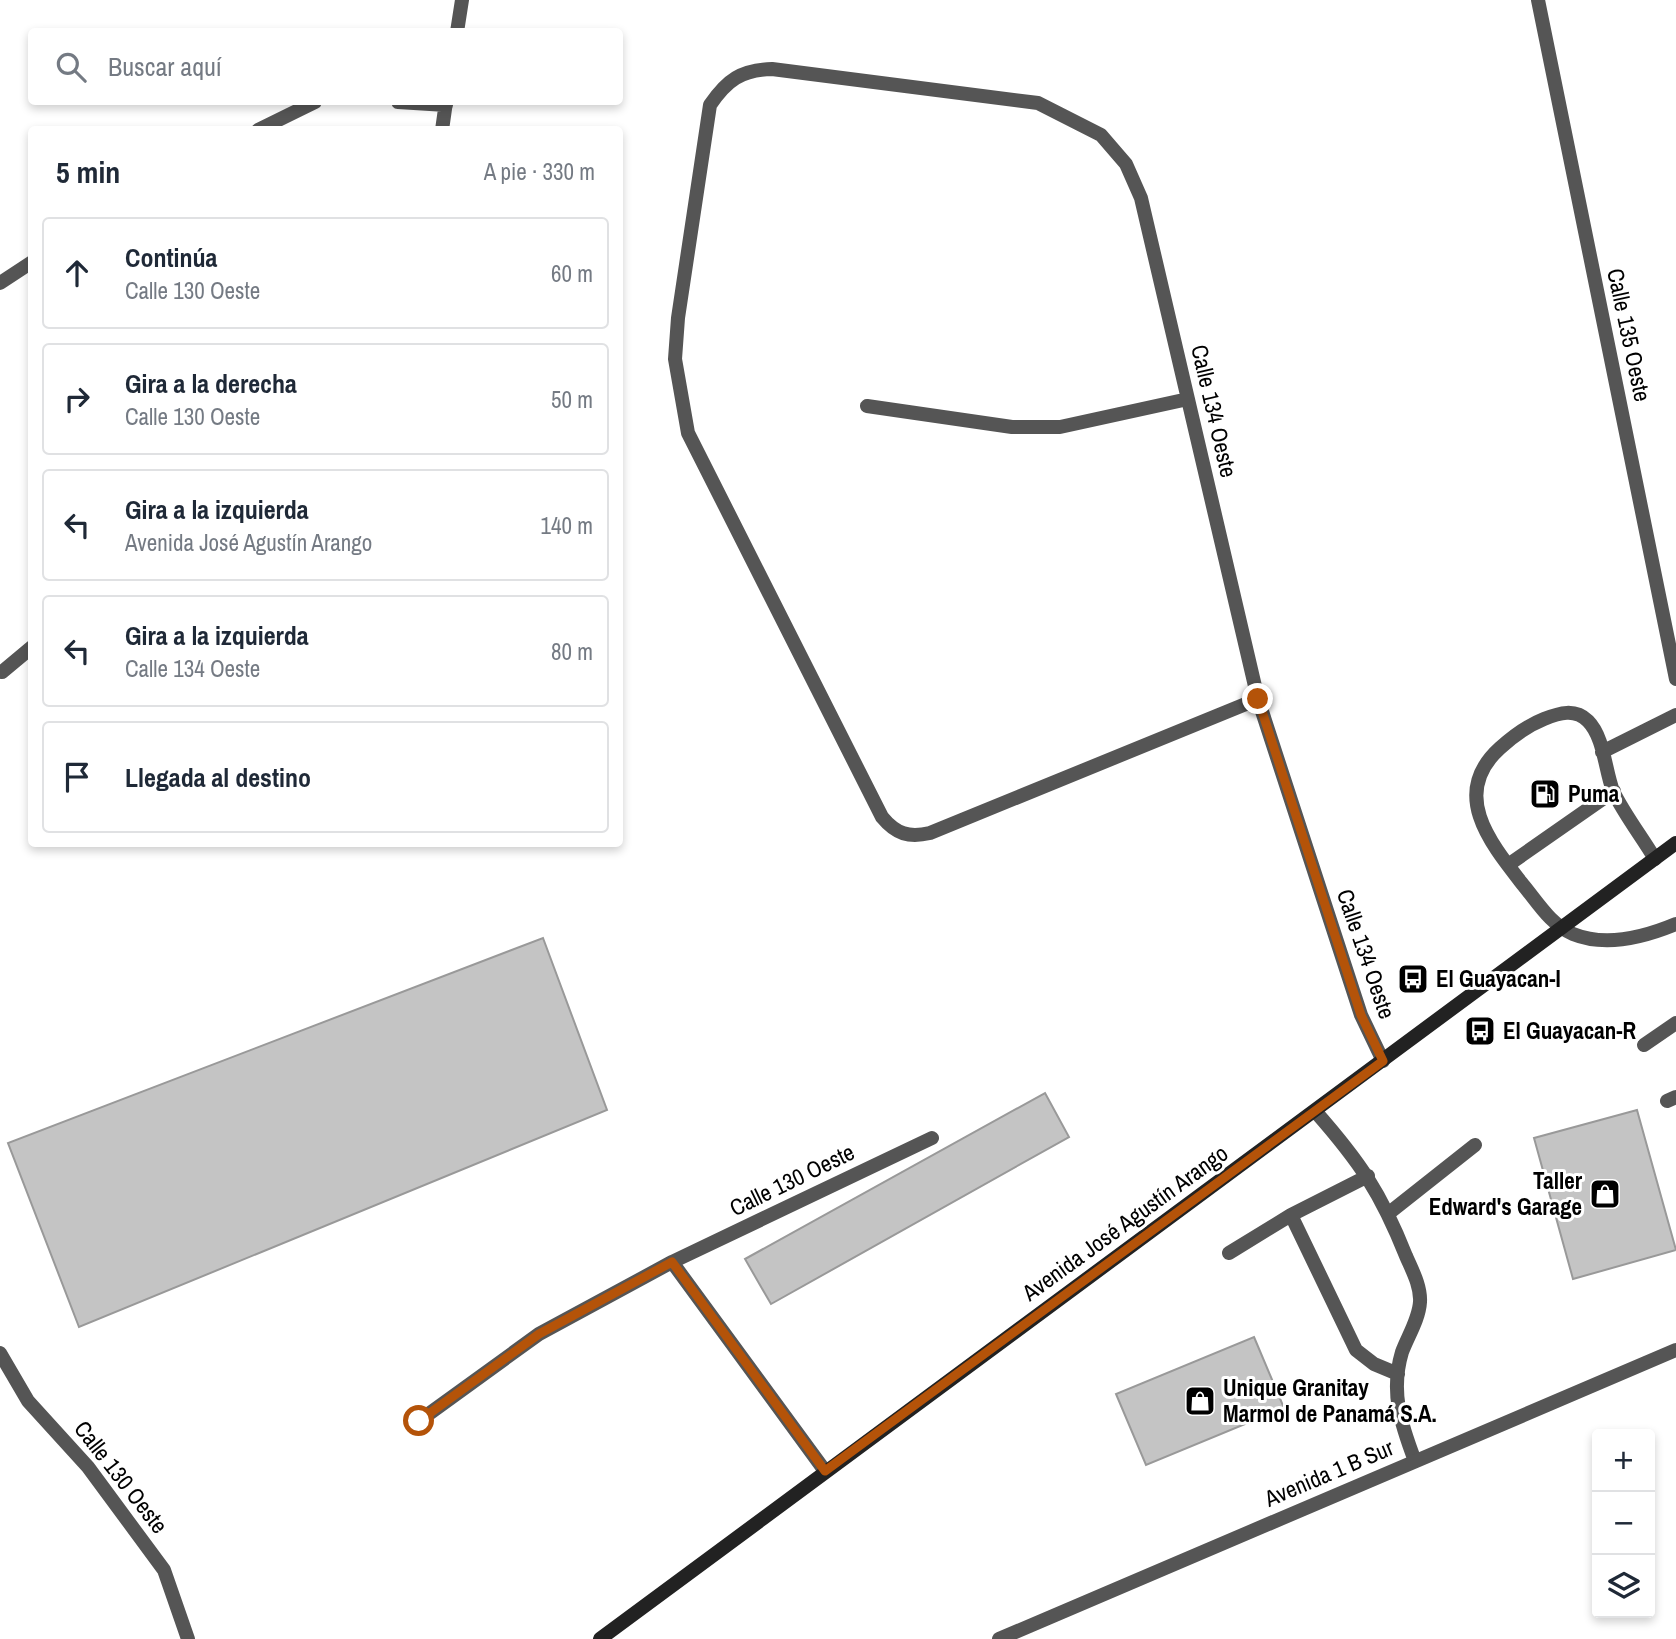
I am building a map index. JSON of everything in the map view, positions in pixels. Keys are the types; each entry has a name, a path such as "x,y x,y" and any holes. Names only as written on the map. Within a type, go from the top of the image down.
{"main road":[{"name":"Avenida José Agustín Arango","path":"600,1639 1676,843"}],"street":[{"path":"458,28 462,0"},
{"name":"Calle 135 Oeste","path":"1538,0 1676,679"},
{"name":"Calle 134 Oeste","path":"1258,699 930,833 915,836 902,834 881,817 688,433 681,401 675,359 678,318 710,105 725,83 752,70 772,69 1038,103 1101,135 1126,164 1141,198 1258,699 1361,1015 1383,1061"},
{"path":"266,126 309,105"},
{"path":"443,126 446,105"},
{"path":"0,283 28,265"},
{"path":"867,406 1012,427 1060,427 1188,399"},
{"path":"2,672 28,650"},
{"path":"1655,859 1614,791 1602,752 1587,719 1572,712 1561,712 1528,728 1486,761 1476,792 1476,810 1483,826 1508,865 1561,928 1576,935 1623,939 1639,937 1676,924"},
{"path":"1602,752 1676,715"},
{"path":"1508,865 1614,791"},
{"path":"1644,1045 1676,1023"},
{"path":"1315,1111 1368,1176 1389,1213 1415,1277 1420,1301 1398,1374 1395,1396 1399,1419 1415,1461"},
{"name":"Calle 130 Oeste","path":"419,1421 539,1334 672,1262 932,1138"},
{"path":"1389,1213 1475,1145"},
{"path":"1229,1253 1291,1215 1368,1176"},
{"path":"1291,1215 1356,1350 1374,1364 1398,1374"},
{"path":"672,1262 825,1471"},
{"name":"Avenida 1 B Sur","path":"999,1639 1676,1350"},
{"name":"Calle 130 Oeste","path":"0,1353 28,1401 88,1467 164,1570 188,1639"}],"building":[{"path":"543,938 607,1110 79,1327 8,1143"},
{"path":"1045,1093 1069,1137 771,1304 745,1259"},
{"name":"Taller Edward's Garage","path":"1637,1110 1676,1250 1573,1279 1534,1138"},
{"name":"Unique Granitay Marmol de Panamá S.A.","path":"1254,1337 1284,1408 1146,1465 1116,1394"}],"place":[{"name":"Puma","path":"1545,794"},
{"name":"El Guayacan-I","path":"1413,979"},
{"name":"El Guayacan-R","path":"1480,1031"},
{"name":"Taller Edward's Garage","path":"1605,1194"},
{"name":"Unique Granitay Marmol de Panamá S.A.","path":"1200,1401"}],"route":[{"path":"419,1421 539,1334 672,1262 825,1471 1383,1061 1361,1015 1258,699"}]}
